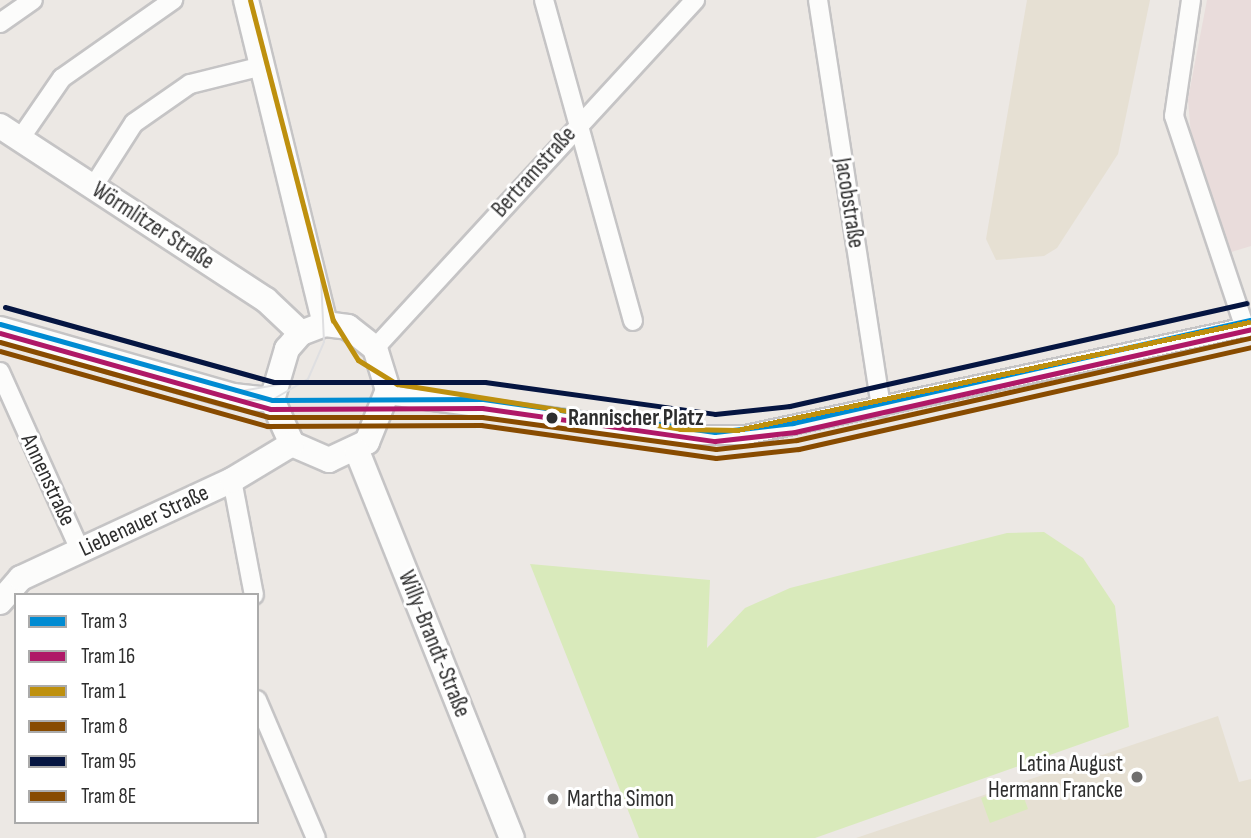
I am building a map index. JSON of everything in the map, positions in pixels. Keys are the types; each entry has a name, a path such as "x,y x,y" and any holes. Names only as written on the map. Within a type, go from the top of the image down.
{"street":[{"path":"0,23 33,0"},
{"path":"10,133 62,78 173,0"},
{"path":"246,0 325,324"},
{"path":"544,0 633,321"},
{"name":"Bertramstraße","path":"375,348 579,122 695,0"},
{"name":"Jacobstraße","path":"818,0 881,407"},
{"path":"388,395 716,436 881,407 1248,327 1174,116 1191,0"},
{"path":"93,187 134,123 190,84 263,66"},
{"name":"Wörmlitzer Straße","path":"10,133 266,300 301,333"},
{"path":"325,324 348,327 375,348 388,395 376,430 357,451 330,460 292,444 272,400 281,360 301,333 325,324"},
{"path":"0,329 233,396 272,400"},
{"name":"Annenstraße","path":"0,372 8,412 80,550"},
{"name":"Liebenauer Straße","path":"0,602 20,578 232,480 292,444"},
{"name":"Willy-Brandt-Straße","path":"357,451 512,838"},
{"path":"232,480 254,593"},
{"path":"259,705 316,838"}],"shaded area":[{"path":"1027,0 1150,0 1118,154 1057,248 1044,256 996,260 986,239"},
{"path":"1207,0 1251,0 1251,246 1228,253 1191,136 1188,99"},
{"name":"Latina August Hermann Francke","path":"1218,716 1239,782 1251,779 1251,838 856,838"}],"green space":[{"path":"1044,532 1083,558 1115,606 1129,727 815,838 639,838 530,564 710,580 707,648 745,608 790,588 1007,533"},
{"path":"1019,784 1028,809 990,823 981,798"}],"tram line":[{"name":"1","path":"250,0 333,320 358,360 397,384 680,429 737,430 1249,322"},
{"path":"230,400 272,400 308,379 324,342 321,279"},
{"name":"95","path":"5,307 274,382 485,382 715,414 790,406 1247,303"},
{"name":"3","path":"0,324 272,400 483,399 715,432 793,423 1251,320"},
{"name":"16","path":"0,333 270,409 482,408 715,441 795,432 1251,329"},
{"name":"8","path":"0,342 269,417 482,417 716,449 797,440 1251,338"},
{"name":"8E","path":"0,351 267,426 481,425 716,458 799,449 1251,347"},
{"path":"236,392 287,383"}],"place":[{"name":"Rannischer Platz","path":"552,418"},
{"name":"Latina August Hermann Francke","path":"1137,777"},
{"name":"Martha Simon","path":"553,799"}]}
